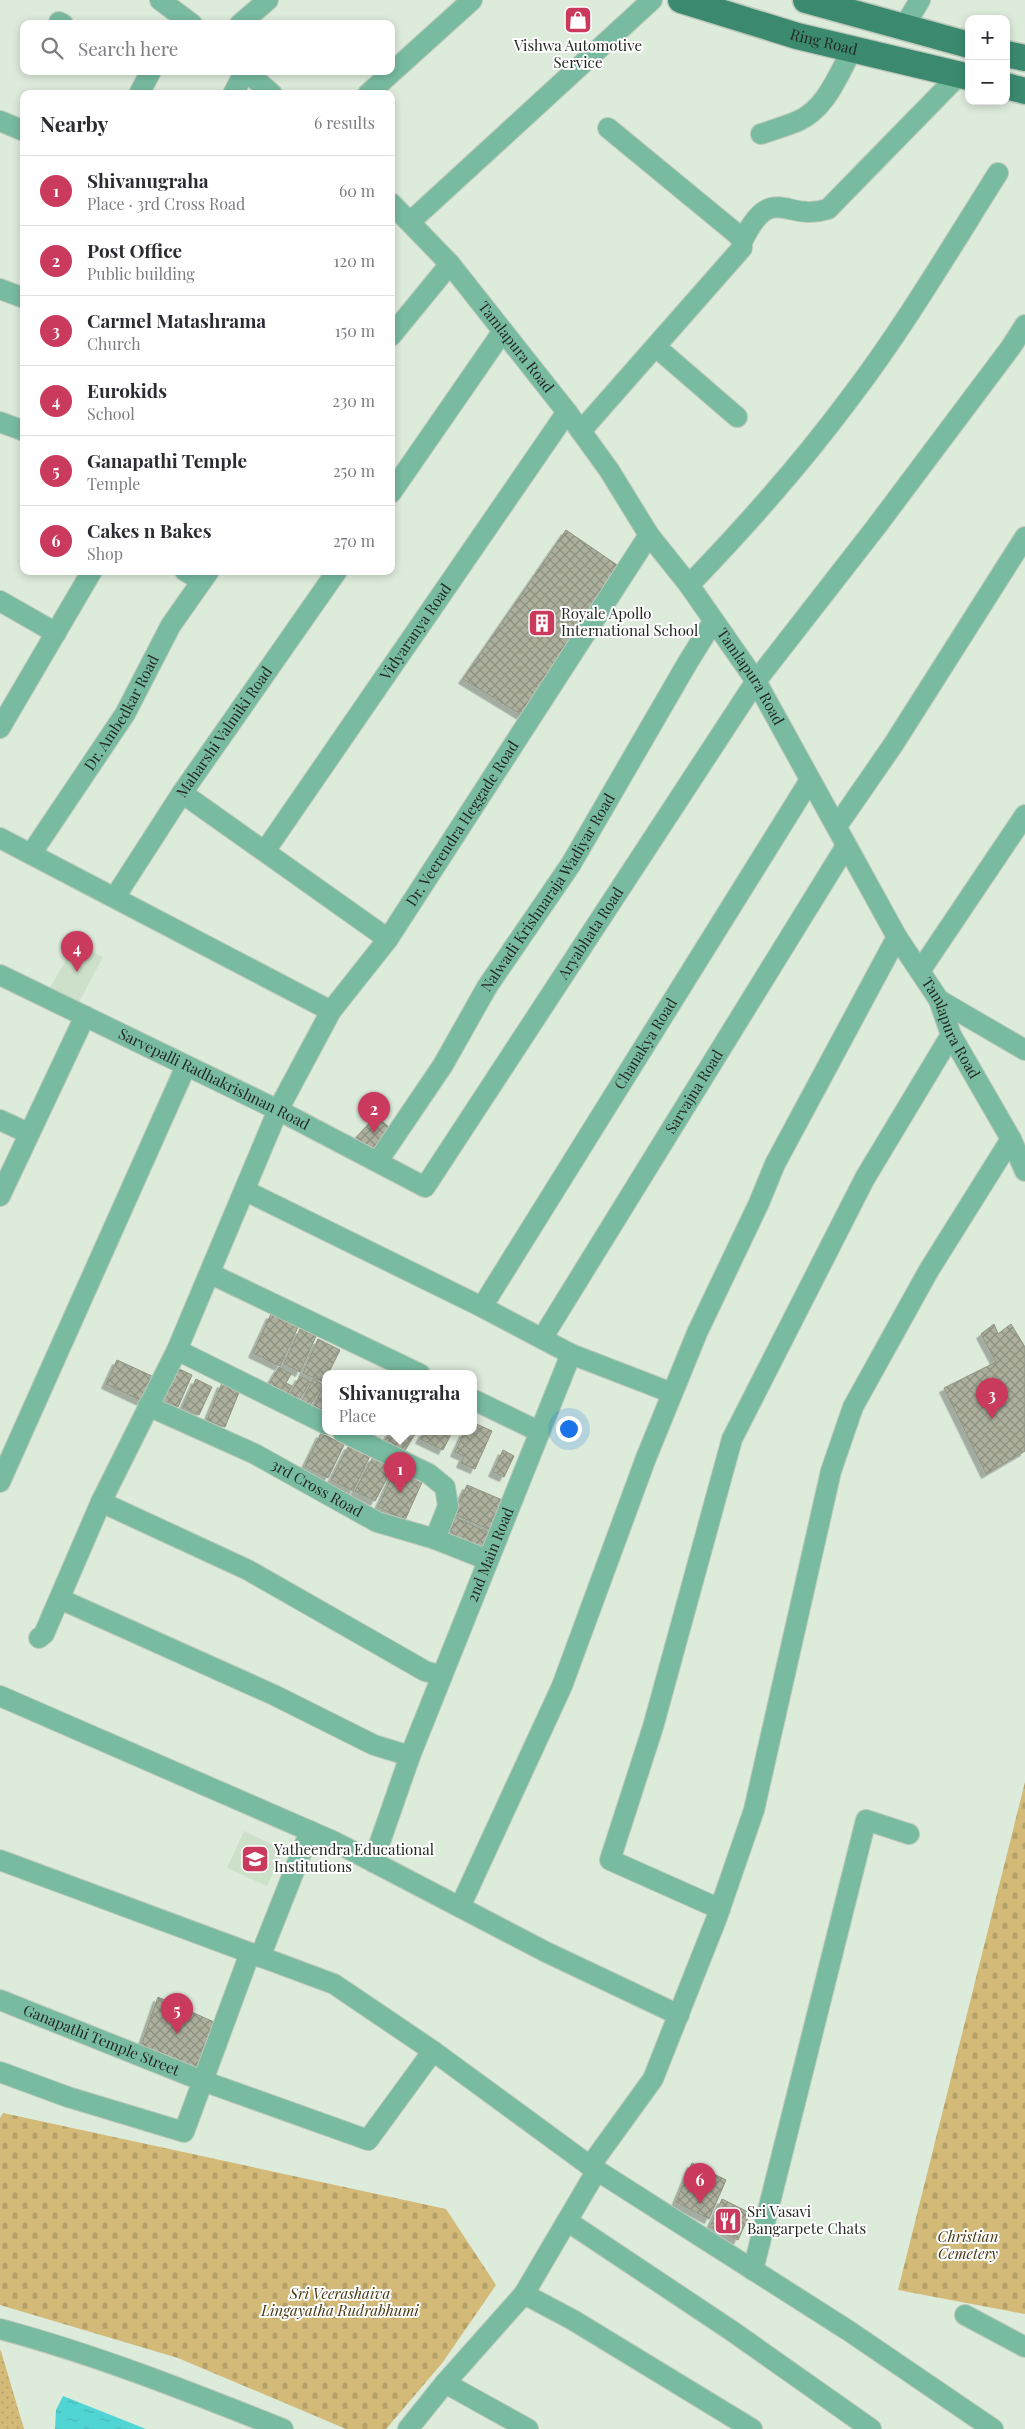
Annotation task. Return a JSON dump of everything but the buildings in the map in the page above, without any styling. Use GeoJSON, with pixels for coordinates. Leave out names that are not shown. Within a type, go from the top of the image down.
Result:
{"type":"FeatureCollection","features":[{"type":"Feature","properties":{"kind":"main road","name":"Ring Road"},"geometry":{"type":"LineString","coordinates":[[681,0],[852,50],[964,76]]}},
{"type":"Feature","properties":{"kind":"main road"},"geometry":{"type":"LineString","coordinates":[[806,0],[965,44]]}},
{"type":"Feature","properties":{"kind":"main road"},"geometry":{"type":"LineString","coordinates":[[1010,55],[1025,58]]}},
{"type":"Feature","properties":{"kind":"main road"},"geometry":{"type":"LineString","coordinates":[[1010,87],[1025,91]]}},
{"type":"Feature","properties":{"kind":"street"},"geometry":{"type":"LineString","coordinates":[[160,0],[181,20]]}},
{"type":"Feature","properties":{"kind":"street"},"geometry":{"type":"LineString","coordinates":[[245,20],[268,0]]}},
{"type":"Feature","properties":{"kind":"street"},"geometry":{"type":"LineString","coordinates":[[395,70],[472,0]]}},
{"type":"Feature","properties":{"kind":"street"},"geometry":{"type":"LineString","coordinates":[[410,222],[652,0]]}},
{"type":"Feature","properties":{"kind":"street"},"geometry":{"type":"LineString","coordinates":[[904,28],[920,0]]}},
{"type":"Feature","properties":{"kind":"street"},"geometry":{"type":"LineString","coordinates":[[761,134],[800,120],[818,107],[832,88],[852,50]]}},
{"type":"Feature","properties":{"kind":"street"},"geometry":{"type":"LineString","coordinates":[[141,90],[149,75]]}},
{"type":"Feature","properties":{"kind":"street"},"geometry":{"type":"LineString","coordinates":[[235,90],[244,75]]}},
{"type":"Feature","properties":{"kind":"street"},"geometry":{"type":"LineString","coordinates":[[251,75],[267,90]]}},
{"type":"Feature","properties":{"kind":"street"},"geometry":{"type":"LineString","coordinates":[[372,90],[389,75]]}},
{"type":"Feature","properties":{"kind":"street"},"geometry":{"type":"LineString","coordinates":[[581,431],[738,255],[742,242],[757,216],[765,210],[775,207],[810,212],[828,209],[964,76]]}},
{"type":"Feature","properties":{"kind":"street"},"geometry":{"type":"LineString","coordinates":[[0,120],[20,129]]}},
{"type":"Feature","properties":{"kind":"street"},"geometry":{"type":"LineString","coordinates":[[608,128],[738,235],[742,242]]}},
{"type":"Feature","properties":{"kind":"street"},"geometry":{"type":"LineString","coordinates":[[689,585],[753,518],[850,398],[924,292],[998,173]]}},
{"type":"Feature","properties":{"kind":"street","name":"Tamlapura Road"},"geometry":{"type":"LineString","coordinates":[[395,207],[450,264],[567,412],[609,470],[648,535],[689,585],[756,681],[896,937],[939,1000],[952,1035],[1017,1140],[1025,1171]]}},
{"type":"Feature","properties":{"kind":"street"},"geometry":{"type":"LineString","coordinates":[[395,331],[450,264]]}},
{"type":"Feature","properties":{"kind":"street"},"geometry":{"type":"LineString","coordinates":[[0,290],[20,297]]}},
{"type":"Feature","properties":{"kind":"street","name":"Aryabhata Road"},"geometry":{"type":"LineString","coordinates":[[425,1187],[756,681],[876,527],[1011,347],[1025,325]]}},
{"type":"Feature","properties":{"kind":"street"},"geometry":{"type":"LineString","coordinates":[[395,487],[503,332]]}},
{"type":"Feature","properties":{"kind":"street"},"geometry":{"type":"LineString","coordinates":[[656,347],[738,417]]}},
{"type":"Feature","properties":{"kind":"street","name":"Vidyaranya Road"},"geometry":{"type":"LineString","coordinates":[[265,851],[567,412]]}},
{"type":"Feature","properties":{"kind":"street"},"geometry":{"type":"LineString","coordinates":[[0,422],[20,430]]}},
{"type":"Feature","properties":{"kind":"street","name":"Dr. Veerendra Heggade Road"},"geometry":{"type":"LineString","coordinates":[[39,1638],[44,1634],[50,1616],[60,1598],[101,1502],[177,1350],[246,1191],[278,1110],[331,1011],[388,939],[648,535]]}},
{"type":"Feature","properties":{"kind":"street"},"geometry":{"type":"LineString","coordinates":[[837,826],[899,736],[1025,537]]}},
{"type":"Feature","properties":{"kind":"street"},"geometry":{"type":"LineString","coordinates":[[0,728],[90,575]]}},
{"type":"Feature","properties":{"kind":"street","name":"Dr. Ambedkar Road"},"geometry":{"type":"LineString","coordinates":[[31,854],[125,714],[197,575]]}},
{"type":"Feature","properties":{"kind":"street","name":"Maharshi Valmiki Road"},"geometry":{"type":"LineString","coordinates":[[115,897],[182,793],[334,575]]}},
{"type":"Feature","properties":{"kind":"street"},"geometry":{"type":"LineString","coordinates":[[0,601],[56,633]]}},
{"type":"Feature","properties":{"kind":"street","name":"Nalwadi Krishnaraja Wadiyar Road"},"geometry":{"type":"LineString","coordinates":[[378,1161],[443,1065],[487,987],[571,864],[688,662],[714,622]]}},
{"type":"Feature","properties":{"kind":"street","name":"Chanakya Road"},"geometry":{"type":"LineString","coordinates":[[482,1307],[810,780]]}},
{"type":"Feature","properties":{"kind":"street"},"geometry":{"type":"LineString","coordinates":[[182,793],[388,939]]}},
{"type":"Feature","properties":{"kind":"street"},"geometry":{"type":"LineString","coordinates":[[920,972],[1025,815]]}},
{"type":"Feature","properties":{"kind":"street"},"geometry":{"type":"LineString","coordinates":[[0,838],[331,1011]]}},
{"type":"Feature","properties":{"kind":"street","name":"Sarvajna Road"},"geometry":{"type":"LineString","coordinates":[[543,1338],[846,846]]}},
{"type":"Feature","properties":{"kind":"street"},"geometry":{"type":"LineString","coordinates":[[460,1906],[562,1686],[646,1458],[697,1333],[759,1203],[775,1164],[896,937]]}},
{"type":"Feature","properties":{"kind":"street","name":"Sarvepalli Radhakrishnan Road"},"geometry":{"type":"LineString","coordinates":[[0,975],[278,1110],[425,1187]]}},
{"type":"Feature","properties":{"kind":"street"},"geometry":{"type":"LineString","coordinates":[[939,1000],[1025,1050]]}},
{"type":"Feature","properties":{"kind":"street"},"geometry":{"type":"LineString","coordinates":[[0,1196],[28,1133],[85,1016]]}},
{"type":"Feature","properties":{"kind":"street"},"geometry":{"type":"LineString","coordinates":[[720,1909],[610,1860],[653,1728],[732,1440],[865,1178],[952,1035]]}},
{"type":"Feature","properties":{"kind":"street"},"geometry":{"type":"LineString","coordinates":[[0,1482],[186,1066]]}},
{"type":"Feature","properties":{"kind":"street"},"geometry":{"type":"LineString","coordinates":[[0,1120],[28,1133]]}},
{"type":"Feature","properties":{"kind":"street"},"geometry":{"type":"LineString","coordinates":[[408,2429],[445,2383],[524,2294],[567,2221],[594,2168],[653,2079],[720,1909],[754,1810],[831,1471],[853,1407],[929,1270],[1017,1140]]}},
{"type":"Feature","properties":{"kind":"street"},"geometry":{"type":"LineString","coordinates":[[246,1191],[482,1307],[571,1354],[672,1394]]}},
{"type":"Feature","properties":{"kind":"street"},"geometry":{"type":"LineString","coordinates":[[211,1274],[412,1370]]}},
{"type":"Feature","properties":{"kind":"street"},"geometry":{"type":"LineString","coordinates":[[177,1350],[322,1422]]}},
{"type":"Feature","properties":{"kind":"street","name":"2nd Main Road"},"geometry":{"type":"LineString","coordinates":[[373,1862],[410,1756],[571,1354]]}},
{"type":"Feature","properties":{"kind":"street"},"geometry":{"type":"LineString","coordinates":[[477,1401],[540,1432]]}},
{"type":"Feature","properties":{"kind":"street","name":"3rd Cross Road"},"geometry":{"type":"LineString","coordinates":[[148,1406],[255,1454],[377,1522],[435,1540],[488,1560]]}},
{"type":"Feature","properties":{"kind":"street"},"geometry":{"type":"LineString","coordinates":[[349,1435],[429,1474],[445,1487],[448,1506],[435,1540]]}},
{"type":"Feature","properties":{"kind":"street"},"geometry":{"type":"LineString","coordinates":[[101,1502],[248,1570],[426,1671],[442,1676]]}},
{"type":"Feature","properties":{"kind":"street"},"geometry":{"type":"LineString","coordinates":[[60,1598],[274,1695],[374,1746],[410,1756]]}},
{"type":"Feature","properties":{"kind":"street"},"geometry":{"type":"LineString","coordinates":[[0,1696],[310,1831],[460,1906],[546,1952],[679,2016]]}},
{"type":"Feature","properties":{"kind":"street"},"geometry":{"type":"LineString","coordinates":[[753,2270],[866,1820],[909,1834]]}},
{"type":"Feature","properties":{"kind":"street"},"geometry":{"type":"LineString","coordinates":[[0,2072],[68,2097],[184,2132],[255,1955],[310,1831]]}},
{"type":"Feature","properties":{"kind":"street"},"geometry":{"type":"LineString","coordinates":[[0,1860],[334,1984],[433,2051],[594,2168],[849,2331],[993,2429]]}},
{"type":"Feature","properties":{"kind":"street","name":"Ganapathi Temple Street"},"geometry":{"type":"LineString","coordinates":[[0,2000],[203,2081],[368,2140],[433,2051]]}},
{"type":"Feature","properties":{"kind":"street"},"geometry":{"type":"LineString","coordinates":[[567,2221],[732,2331],[871,2429]]}},
{"type":"Feature","properties":{"kind":"street"},"geometry":{"type":"LineString","coordinates":[[524,2294],[573,2320],[752,2429]]}},
{"type":"Feature","properties":{"kind":"street"},"geometry":{"type":"LineString","coordinates":[[965,2315],[1025,2347]]}},
{"type":"Feature","properties":{"kind":"street"},"geometry":{"type":"LineString","coordinates":[[0,2329],[50,2342],[211,2400],[283,2429]]}},
{"type":"Feature","properties":{"kind":"street"},"geometry":{"type":"LineString","coordinates":[[445,2383],[528,2429]]}},
{"type":"Feature","properties":{"kind":"shaded area"},"geometry":{"type":"Polygon","coordinates":[[[76,943],[103,957],[79,1002],[50,988],[76,943]]]}},
{"type":"Feature","properties":{"kind":"shaded area","name":"Yatheendra Educational Institutions"},"geometry":{"type":"Polygon","coordinates":[[[244,1831],[284,1850],[267,1886],[227,1868],[244,1831]]]}},
{"type":"Feature","properties":{"kind":"green space","name":"Christian Cemetery"},"geometry":{"type":"Polygon","coordinates":[[[1025,1782],[1025,2314],[898,2290],[1025,1782]]]}},
{"type":"Feature","properties":{"kind":"green space","name":"Sri Veerashaiva Lingayatha Rudrabhumi"},"geometry":{"type":"Polygon","coordinates":[[[3,2113],[446,2209],[496,2285],[443,2362],[386,2429],[346,2429],[178,2358],[0,2305],[0,2118],[3,2113]]]}},
{"type":"Feature","properties":{"kind":"green space"},"geometry":{"type":"Polygon","coordinates":[[[1,2351],[24,2429],[0,2429],[1,2351]]]}},
{"type":"Feature","properties":{"kind":"water"},"geometry":{"type":"Polygon","coordinates":[[[63,2396],[146,2429],[55,2429],[56,2410],[63,2396]]]}},
{"type":"Feature","properties":{"kind":"place","name":"Vishwa Automotive Service"},"geometry":{"type":"Point","coordinates":[578,20]}},
{"type":"Feature","properties":{"kind":"place","name":"Royale Apollo International School"},"geometry":{"type":"Point","coordinates":[542,623]}},
{"type":"Feature","properties":{"kind":"place","name":"Eurokids"},"geometry":{"type":"Point","coordinates":[77,972]}},
{"type":"Feature","properties":{"kind":"place","name":"Post Office"},"geometry":{"type":"Point","coordinates":[374,1133]}},
{"type":"Feature","properties":{"kind":"place","name":"Carmel Matashrama"},"geometry":{"type":"Point","coordinates":[992,1419]}},
{"type":"Feature","properties":{"kind":"place","name":"Shivanugraha"},"geometry":{"type":"Point","coordinates":[400,1493]}},
{"type":"Feature","properties":{"kind":"place","name":"Yatheendra Educational Institutions"},"geometry":{"type":"Point","coordinates":[255,1859]}},
{"type":"Feature","properties":{"kind":"place","name":"Ganapathi Temple"},"geometry":{"type":"Point","coordinates":[177,2034]}},
{"type":"Feature","properties":{"kind":"place","name":"Cakes n Bakes"},"geometry":{"type":"Point","coordinates":[700,2204]}},
{"type":"Feature","properties":{"kind":"place","name":"Sri Vasavi Bangarpete Chats"},"geometry":{"type":"Point","coordinates":[728,2221]}}]}
